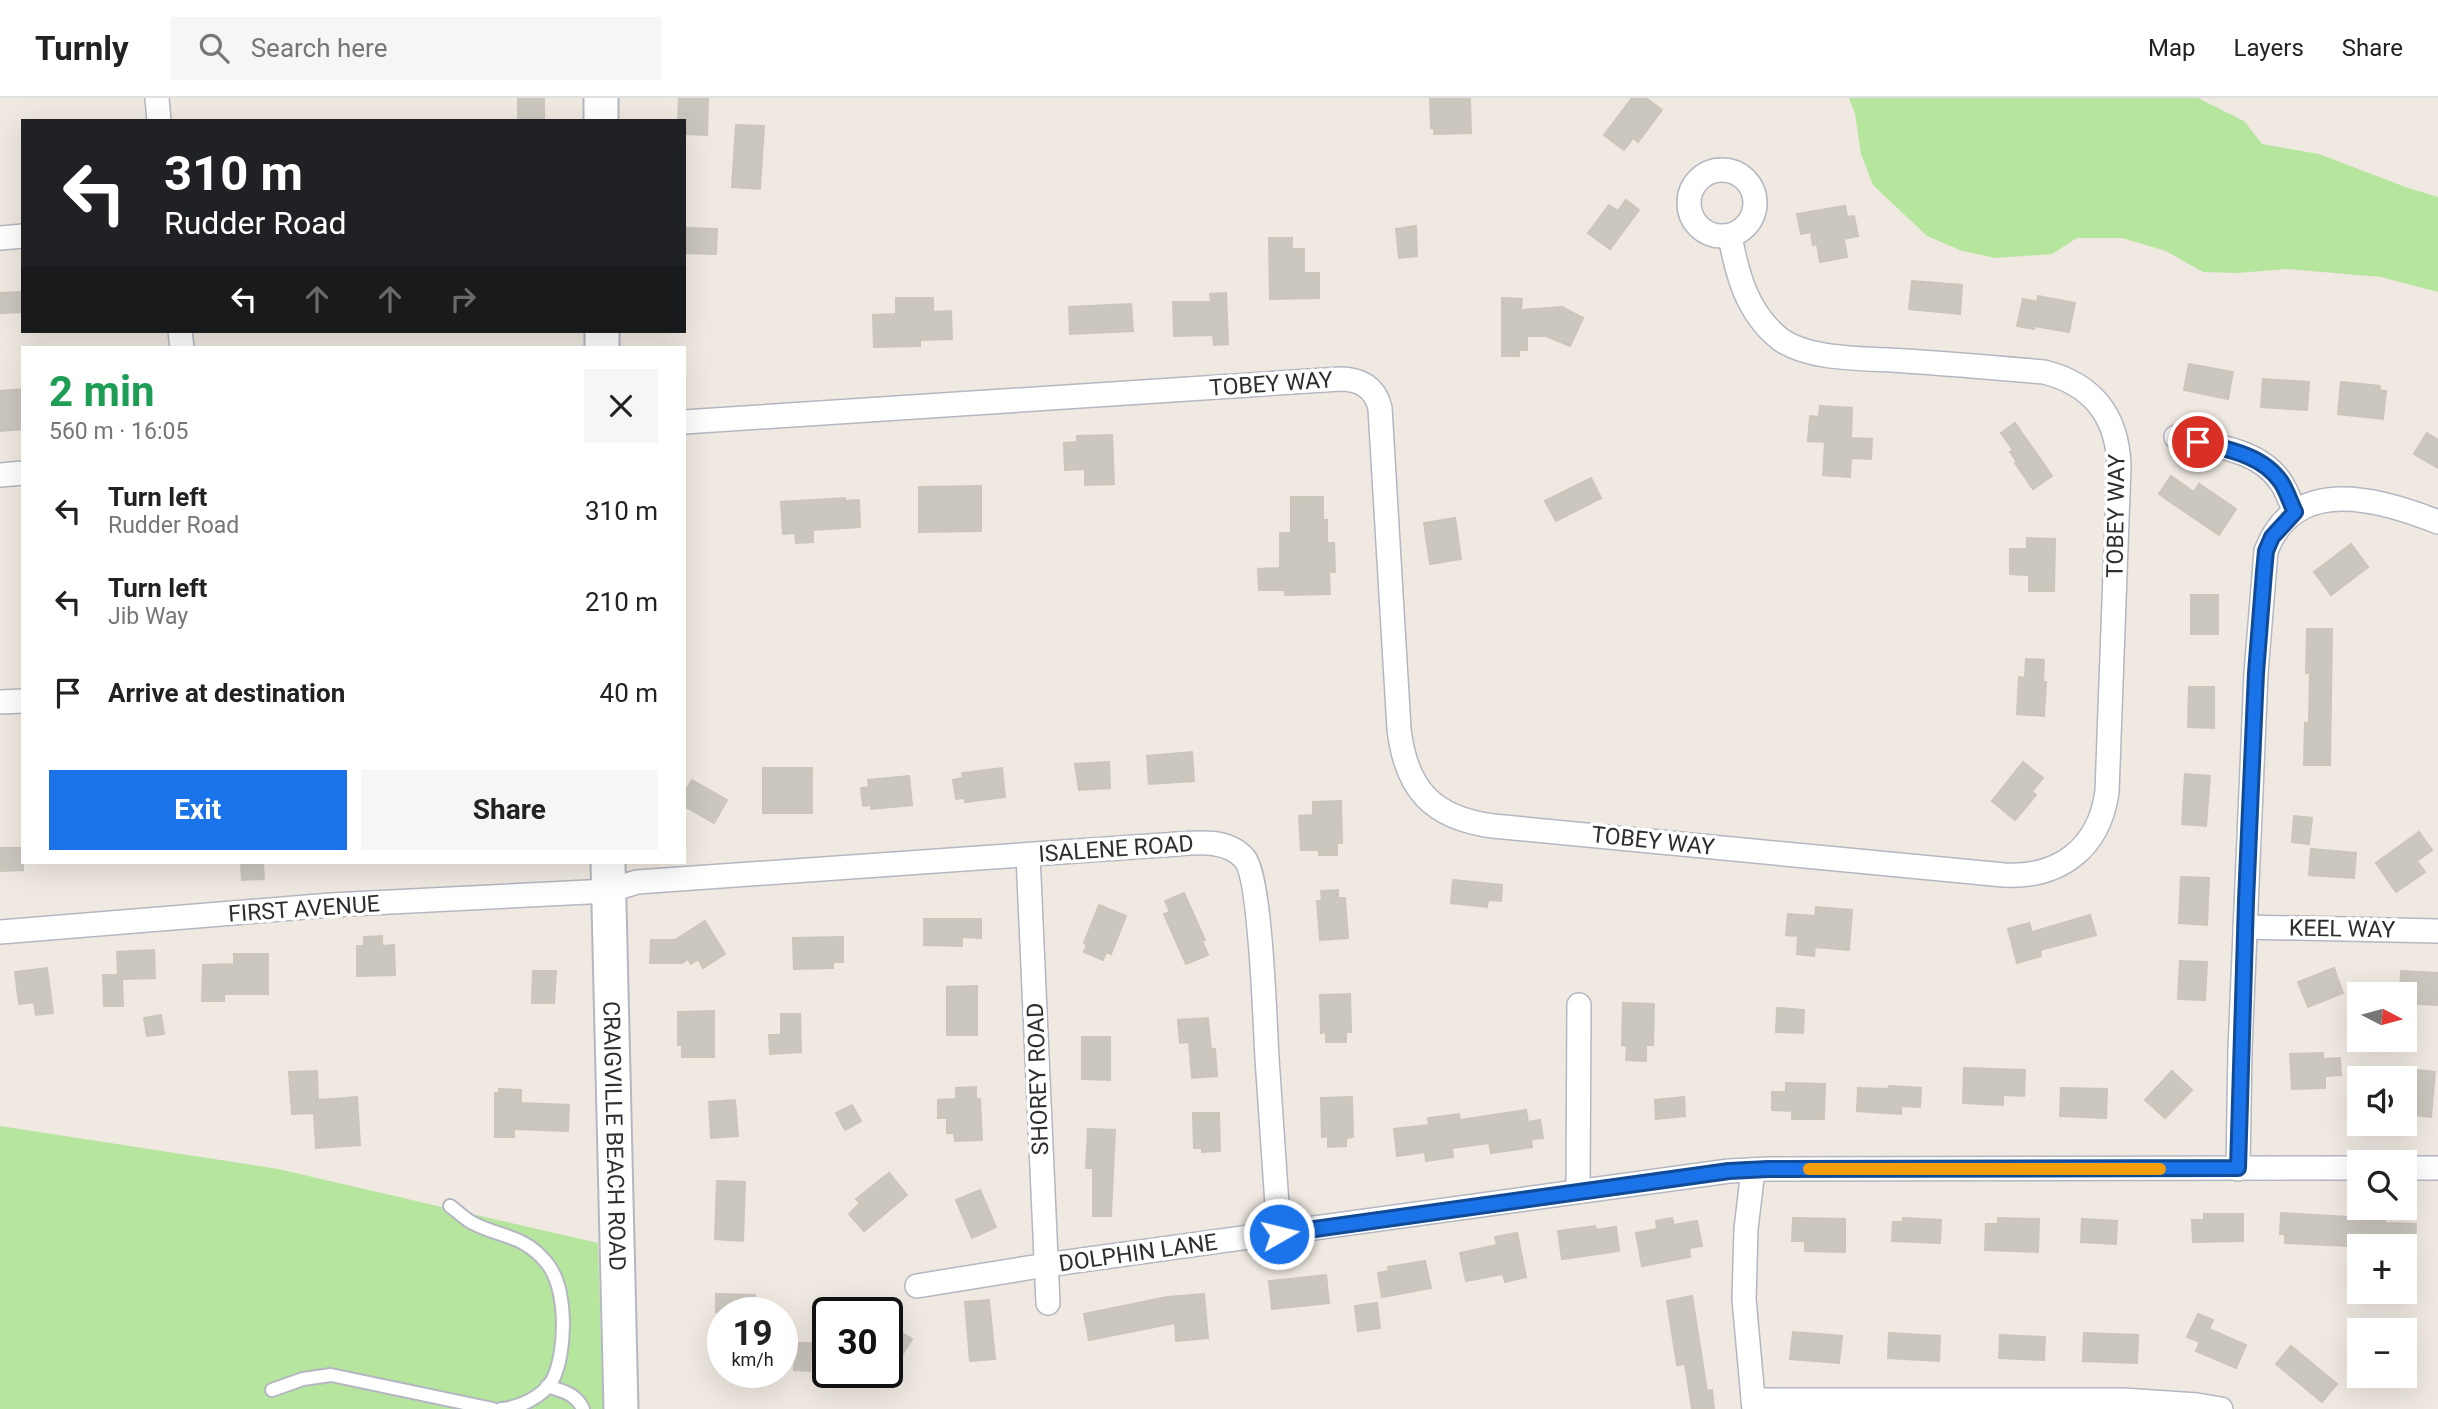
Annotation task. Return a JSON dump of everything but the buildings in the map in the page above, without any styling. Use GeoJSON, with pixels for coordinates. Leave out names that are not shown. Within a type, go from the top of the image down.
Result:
{"type":"FeatureCollection","features":[{"type":"Feature","properties":{"kind":"main road"},"geometry":{"type":"LineString","coordinates":[[601,98],[601,119]]}},
{"type":"Feature","properties":{"kind":"main road","name":"CRAIGVILLE BEACH ROAD"},"geometry":{"type":"LineString","coordinates":[[608,877],[621,1409]]}},
{"type":"Feature","properties":{"kind":"street"},"geometry":{"type":"LineString","coordinates":[[157,98],[159,119]]}},
{"type":"Feature","properties":{"kind":"street"},"geometry":{"type":"LineString","coordinates":[[0,238],[21,236]]}},
{"type":"Feature","properties":{"kind":"street","name":"TOBEY WAY"},"geometry":{"type":"LineString","coordinates":[[686,422],[1340,379],[1357,381],[1373,392],[1380,408],[1399,729],[1404,762],[1420,791],[1445,813],[1460,820],[1493,826],[2004,875],[2034,874],[2061,864],[2074,856],[2093,834],[2100,821],[2107,792],[2119,465],[2116,436],[2111,423],[2099,404],[2084,389],[2058,375],[1828,354],[1790,345],[1769,329],[1752,308],[1739,279],[1730,236]]}},
{"type":"Feature","properties":{"kind":"street"},"geometry":{"type":"LineString","coordinates":[[2176,437],[2219,447],[2255,460],[2281,481],[2295,512]]}},
{"type":"Feature","properties":{"kind":"street"},"geometry":{"type":"LineString","coordinates":[[0,475],[21,473]]}},
{"type":"Feature","properties":{"kind":"street"},"geometry":{"type":"LineString","coordinates":[[2238,1168],[2256,673],[2265,561],[2272,537],[2295,512],[2322,499],[2343,499],[2389,506],[2438,522]]}},
{"type":"Feature","properties":{"kind":"street"},"geometry":{"type":"LineString","coordinates":[[0,702],[21,701]]}},
{"type":"Feature","properties":{"kind":"street","name":"ISALENE ROAD"},"geometry":{"type":"LineString","coordinates":[[608,877],[637,882],[1208,843],[1227,846],[1247,860],[1252,877],[1263,971],[1279,1234]]}},
{"type":"Feature","properties":{"kind":"street","name":"SHOREY ROAD"},"geometry":{"type":"LineString","coordinates":[[1028,855],[1048,1303]]}},
{"type":"Feature","properties":{"kind":"street","name":"FIRST AVENUE"},"geometry":{"type":"LineString","coordinates":[[0,932],[331,905],[608,877]]}},
{"type":"Feature","properties":{"kind":"street","name":"KEEL WAY"},"geometry":{"type":"LineString","coordinates":[[2245,927],[2438,931]]}},
{"type":"Feature","properties":{"kind":"street"},"geometry":{"type":"LineString","coordinates":[[1578,1191],[1579,1005]]}},
{"type":"Feature","properties":{"kind":"street","name":"DOLPHIN LANE"},"geometry":{"type":"LineString","coordinates":[[917,1286],[1046,1265],[1675,1177],[1753,1170],[2347,1168]]}},
{"type":"Feature","properties":{"kind":"street"},"geometry":{"type":"LineString","coordinates":[[2417,1168],[2438,1168]]}},
{"type":"Feature","properties":{"kind":"street"},"geometry":{"type":"LineString","coordinates":[[1753,1170],[1746,1229],[1744,1299],[1753,1405],[2123,1400],[2171,1402],[2221,1409]]}},
{"type":"Feature","properties":{"kind":"lane"},"geometry":{"type":"LineString","coordinates":[[450,1206],[472,1223],[514,1237],[530,1246],[547,1262],[557,1278],[563,1309],[559,1361],[547,1386],[530,1400],[501,1409]]}},
{"type":"Feature","properties":{"kind":"lane"},"geometry":{"type":"LineString","coordinates":[[272,1390],[303,1379],[331,1375],[493,1409]]}},
{"type":"Feature","properties":{"kind":"lane"},"geometry":{"type":"LineString","coordinates":[[547,1386],[571,1394],[583,1409]]}},
{"type":"Feature","properties":{"kind":"green space"},"geometry":{"type":"Polygon","coordinates":[[[1849,98],[2198,98],[2244,121],[2262,144],[2319,154],[2438,197],[2438,292],[2381,277],[2287,269],[2237,273],[2203,272],[2166,251],[2122,238],[2077,238],[2052,254],[1996,258],[1962,251],[1927,236],[1873,185],[1861,154],[1855,114],[1849,98]]]}},
{"type":"Feature","properties":{"kind":"green space"},"geometry":{"type":"Polygon","coordinates":[[[0,1126],[278,1169],[598,1243],[603,1409],[0,1409],[0,1126]]]}},
{"type":"Feature","properties":{"kind":"slow traffic"},"geometry":{"type":"LineString","coordinates":[[1809,1169],[2160,1169]]}},
{"type":"Feature","properties":{"kind":"route"},"geometry":{"type":"LineString","coordinates":[[1279,1234],[1729,1171],[2238,1168],[2246,901],[2256,673],[2264,572],[2266,551],[2272,537],[2295,512],[2281,481],[2265,466],[2240,453],[2198,442]]}}]}
